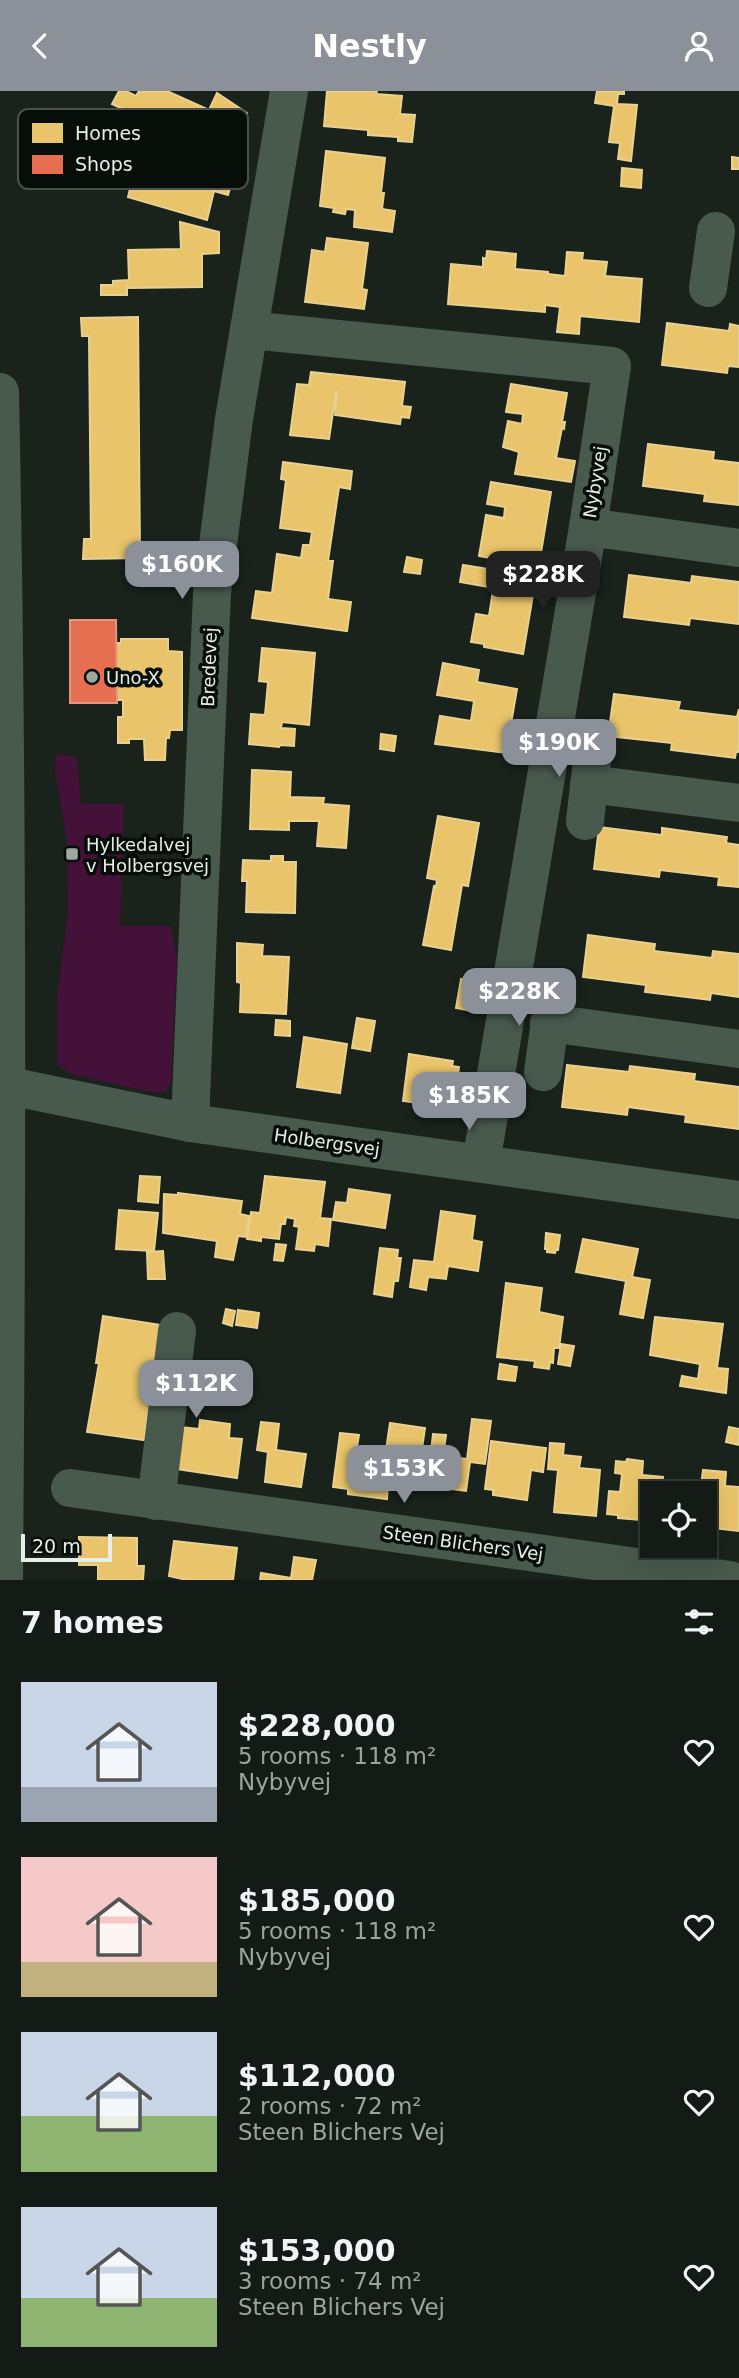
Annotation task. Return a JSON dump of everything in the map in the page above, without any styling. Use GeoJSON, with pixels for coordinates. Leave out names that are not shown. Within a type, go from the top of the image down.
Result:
{"type":"FeatureCollection","features":[{"type":"Feature","properties":{"kind":"street","name":"Bredevej"},"geometry":{"type":"LineString","coordinates":[[190,1123],[212,592],[234,419],[289,91]]}},
{"type":"Feature","properties":{"kind":"street"},"geometry":{"type":"LineString","coordinates":[[711,289],[716,231]]}},
{"type":"Feature","properties":{"kind":"street","name":"Nybyvej"},"geometry":{"type":"LineString","coordinates":[[249,330],[612,366],[588,527],[481,1163]]}},
{"type":"Feature","properties":{"kind":"street"},"geometry":{"type":"LineString","coordinates":[[0,392],[5,604],[4,1580]]}},
{"type":"Feature","properties":{"kind":"street"},"geometry":{"type":"LineString","coordinates":[[588,527],[739,548]]}},
{"type":"Feature","properties":{"kind":"street"},"geometry":{"type":"LineString","coordinates":[[594,744],[587,802],[739,803]]}},
{"type":"Feature","properties":{"kind":"street"},"geometry":{"type":"LineString","coordinates":[[543,1072],[552,1008],[739,1049]]}},
{"type":"Feature","properties":{"kind":"street","name":"Holbergsvej"},"geometry":{"type":"LineString","coordinates":[[4,1085],[190,1123],[739,1200]]}},
{"type":"Feature","properties":{"kind":"street"},"geometry":{"type":"LineString","coordinates":[[156,1501],[177,1331]]}},
{"type":"Feature","properties":{"kind":"street","name":"Steen Blichers Vej"},"geometry":{"type":"LineString","coordinates":[[70,1488],[730,1580]]}},
{"type":"Feature","properties":{"kind":"shaded area"},"geometry":{"type":"Polygon","coordinates":[[[56,754],[77,757],[81,804],[124,804],[120,926],[171,926],[177,958],[171,1081],[166,1091],[156,1093],[74,1075],[57,1065],[57,998],[68,912],[67,841],[55,770],[56,754]]]}},
{"type":"Feature","properties":{"kind":"building: Homes"},"geometry":{"type":"Polygon","coordinates":[[[119,91],[136,96],[139,91],[167,91],[207,109],[123,109],[112,104],[119,91]]]}},
{"type":"Feature","properties":{"kind":"building: Homes"},"geometry":{"type":"Polygon","coordinates":[[[327,91],[377,91],[376,94],[402,96],[400,114],[415,115],[412,142],[398,141],[398,137],[368,135],[368,130],[324,126],[327,91]]]}},
{"type":"Feature","properties":{"kind":"building: Homes"},"geometry":{"type":"Polygon","coordinates":[[[597,91],[624,91],[624,94],[618,94],[617,104],[637,105],[631,161],[618,159],[620,143],[609,142],[614,106],[595,103],[597,91]]]}},
{"type":"Feature","properties":{"kind":"building: Homes"},"geometry":{"type":"Polygon","coordinates":[[[217,93],[241,109],[209,109],[217,93]]]}},
{"type":"Feature","properties":{"kind":"building: Homes"},"geometry":{"type":"Polygon","coordinates":[[[326,151],[385,158],[382,209],[395,211],[392,232],[354,227],[355,210],[346,209],[345,214],[333,212],[334,208],[320,206],[326,151]]]}},
{"type":"Feature","properties":{"kind":"building: Homes"},"geometry":{"type":"Polygon","coordinates":[[[732,157],[739,158],[739,169],[732,169],[732,157]]]}},
{"type":"Feature","properties":{"kind":"building: Homes"},"geometry":{"type":"Polygon","coordinates":[[[622,168],[642,170],[641,188],[621,186],[622,168]]]}},
{"type":"Feature","properties":{"kind":"building: Homes"},"geometry":{"type":"Polygon","coordinates":[[[130,189],[230,189],[228,195],[214,191],[207,220],[128,197],[130,189]]]}},
{"type":"Feature","properties":{"kind":"building: Homes"},"geometry":{"type":"Polygon","coordinates":[[[180,222],[219,232],[219,253],[202,254],[202,287],[127,286],[127,295],[101,295],[101,285],[113,285],[113,281],[129,280],[128,250],[181,249],[180,222]]]}},
{"type":"Feature","properties":{"kind":"building: Homes"},"geometry":{"type":"Polygon","coordinates":[[[327,238],[368,243],[362,289],[367,290],[364,309],[305,302],[312,250],[325,252],[327,238]]]}},
{"type":"Feature","properties":{"kind":"building: Homes"},"geometry":{"type":"Polygon","coordinates":[[[487,251],[516,254],[515,269],[565,276],[567,252],[583,253],[582,260],[607,262],[605,276],[642,279],[639,322],[580,316],[579,334],[557,332],[560,307],[545,305],[545,312],[448,304],[451,264],[483,267],[483,258],[486,259],[487,251]]]}},
{"type":"Feature","properties":{"kind":"building: Homes"},"geometry":{"type":"Polygon","coordinates":[[[138,317],[140,558],[83,559],[84,539],[91,539],[89,336],[82,336],[81,318],[138,317]]]}},
{"type":"Feature","properties":{"kind":"building: Homes"},"geometry":{"type":"Polygon","coordinates":[[[667,323],[729,331],[730,324],[739,326],[739,367],[728,366],[727,373],[662,365],[667,323]]]}},
{"type":"Feature","properties":{"kind":"building: Homes"},"geometry":{"type":"Polygon","coordinates":[[[311,372],[405,382],[402,406],[411,407],[409,418],[401,417],[400,424],[335,415],[336,392],[329,439],[290,435],[297,384],[309,385],[311,372]]]}},
{"type":"Feature","properties":{"kind":"building: Homes"},"geometry":{"type":"Polygon","coordinates":[[[511,384],[567,393],[562,422],[565,422],[564,429],[562,428],[556,458],[575,461],[571,482],[515,474],[519,452],[503,447],[508,421],[522,424],[523,414],[506,412],[511,384]]]}},
{"type":"Feature","properties":{"kind":"building: Homes"},"geometry":{"type":"Polygon","coordinates":[[[648,444],[714,452],[713,460],[739,463],[739,505],[704,501],[705,494],[643,486],[648,444]]]}},
{"type":"Feature","properties":{"kind":"building: Homes"},"geometry":{"type":"Polygon","coordinates":[[[283,462],[352,471],[350,489],[339,487],[328,561],[333,561],[328,599],[351,602],[347,631],[252,618],[256,591],[272,593],[277,554],[301,558],[303,545],[310,545],[312,532],[280,528],[286,480],[281,479],[283,462]]]}},
{"type":"Feature","properties":{"kind":"building: Homes"},"geometry":{"type":"Polygon","coordinates":[[[491,482],[551,492],[540,559],[531,589],[534,589],[523,654],[471,642],[476,614],[489,616],[494,584],[490,583],[489,587],[460,582],[463,565],[488,569],[490,558],[479,556],[486,515],[504,518],[505,507],[487,504],[491,482]]]}},
{"type":"Feature","properties":{"kind":"building: Homes"},"geometry":{"type":"Polygon","coordinates":[[[407,557],[422,560],[420,574],[404,572],[407,557]]]}},
{"type":"Feature","properties":{"kind":"building: Homes"},"geometry":{"type":"Polygon","coordinates":[[[629,575],[691,583],[692,576],[739,582],[739,624],[690,618],[689,625],[624,617],[629,575]]]}},
{"type":"Feature","properties":{"kind":"building: Homes"},"geometry":{"type":"Polygon","coordinates":[[[121,639],[168,639],[168,651],[182,652],[182,730],[170,730],[169,738],[166,738],[165,760],[145,760],[144,739],[129,739],[129,743],[118,743],[118,717],[123,717],[123,700],[116,700],[116,643],[121,643],[121,639]]]}},
{"type":"Feature","properties":{"kind":"building: Homes"},"geometry":{"type":"Polygon","coordinates":[[[262,648],[315,653],[309,725],[282,722],[281,728],[295,729],[294,746],[249,744],[251,714],[265,715],[268,682],[259,681],[262,648]]]}},
{"type":"Feature","properties":{"kind":"building: Homes"},"geometry":{"type":"Polygon","coordinates":[[[443,663],[479,670],[477,682],[517,689],[506,753],[435,744],[440,716],[471,721],[474,701],[437,695],[443,663]]]}},
{"type":"Feature","properties":{"kind":"building: Homes"},"geometry":{"type":"Polygon","coordinates":[[[614,694],[680,702],[678,710],[737,717],[739,709],[739,752],[736,752],[735,758],[671,750],[672,743],[608,736],[614,694]]]}},
{"type":"Feature","properties":{"kind":"building: Homes"},"geometry":{"type":"Polygon","coordinates":[[[381,734],[396,736],[394,751],[380,749],[381,734]]]}},
{"type":"Feature","properties":{"kind":"building: Homes"},"geometry":{"type":"Polygon","coordinates":[[[252,770],[291,772],[290,797],[324,798],[323,804],[349,806],[346,848],[317,846],[319,821],[289,821],[289,830],[250,829],[252,770]]]}},
{"type":"Feature","properties":{"kind":"building: Homes"},"geometry":{"type":"Polygon","coordinates":[[[438,816],[479,823],[468,886],[462,885],[451,950],[423,945],[437,880],[427,878],[438,816]]]}},
{"type":"Feature","properties":{"kind":"building: Homes"},"geometry":{"type":"Polygon","coordinates":[[[599,827],[662,835],[662,828],[727,837],[726,843],[739,845],[739,887],[718,885],[719,877],[660,870],[659,877],[594,869],[599,827]]]}},
{"type":"Feature","properties":{"kind":"building: Homes"},"geometry":{"type":"Polygon","coordinates":[[[271,856],[283,856],[283,862],[296,862],[295,913],[246,912],[247,881],[242,881],[243,860],[271,861],[271,856]]]}},
{"type":"Feature","properties":{"kind":"building: Homes"},"geometry":{"type":"Polygon","coordinates":[[[588,935],[655,944],[654,951],[712,958],[713,951],[739,954],[739,997],[711,993],[710,1000],[645,992],[646,985],[583,977],[588,935]]]}},
{"type":"Feature","properties":{"kind":"building: Homes"},"geometry":{"type":"Polygon","coordinates":[[[237,943],[263,945],[262,956],[289,957],[286,1014],[240,1012],[241,983],[237,982],[237,943]]]}},
{"type":"Feature","properties":{"kind":"building: Homes"},"geometry":{"type":"Polygon","coordinates":[[[461,979],[487,984],[482,1013],[456,1008],[461,979]]]}},
{"type":"Feature","properties":{"kind":"building: Homes"},"geometry":{"type":"Polygon","coordinates":[[[357,1018],[375,1021],[370,1051],[352,1048],[357,1018]]]}},
{"type":"Feature","properties":{"kind":"building: Homes"},"geometry":{"type":"Polygon","coordinates":[[[276,1020],[290,1021],[290,1036],[275,1035],[276,1020]]]}},
{"type":"Feature","properties":{"kind":"building: Homes"},"geometry":{"type":"Polygon","coordinates":[[[304,1037],[347,1044],[340,1093],[297,1087],[304,1037]]]}},
{"type":"Feature","properties":{"kind":"building: Homes"},"geometry":{"type":"Polygon","coordinates":[[[409,1054],[453,1061],[452,1066],[459,1067],[454,1103],[446,1102],[446,1107],[403,1101],[409,1054]]]}},
{"type":"Feature","properties":{"kind":"building: Homes"},"geometry":{"type":"Polygon","coordinates":[[[567,1065],[629,1072],[630,1066],[695,1074],[694,1081],[739,1087],[739,1129],[685,1122],[686,1115],[628,1107],[627,1115],[562,1107],[567,1065]]]}},
{"type":"Feature","properties":{"kind":"building: Homes"},"geometry":{"type":"Polygon","coordinates":[[[140,1176],[160,1177],[158,1203],[138,1201],[140,1176]]]}},
{"type":"Feature","properties":{"kind":"building: Homes"},"geometry":{"type":"Polygon","coordinates":[[[265,1176],[325,1182],[320,1218],[331,1219],[328,1246],[315,1244],[314,1251],[296,1249],[299,1227],[294,1226],[295,1219],[286,1217],[285,1224],[281,1224],[279,1239],[247,1239],[251,1212],[260,1213],[265,1176]]]}},
{"type":"Feature","properties":{"kind":"building: Homes"},"geometry":{"type":"Polygon","coordinates":[[[349,1189],[390,1195],[385,1228],[333,1220],[336,1202],[347,1203],[349,1189]]]}},
{"type":"Feature","properties":{"kind":"building: Homes"},"geometry":{"type":"Polygon","coordinates":[[[178,1193],[242,1201],[240,1214],[249,1216],[246,1237],[238,1236],[233,1260],[215,1257],[217,1241],[163,1233],[164,1194],[178,1193]]]}},
{"type":"Feature","properties":{"kind":"building: Homes"},"geometry":{"type":"Polygon","coordinates":[[[119,1210],[158,1213],[154,1251],[116,1249],[119,1210]]]}},
{"type":"Feature","properties":{"kind":"building: Homes"},"geometry":{"type":"Polygon","coordinates":[[[441,1211],[475,1216],[472,1240],[482,1242],[478,1271],[448,1266],[446,1279],[428,1277],[426,1290],[410,1287],[414,1260],[434,1262],[441,1211]]]}},
{"type":"Feature","properties":{"kind":"building: Homes"},"geometry":{"type":"Polygon","coordinates":[[[546,1233],[560,1235],[555,1253],[545,1249],[546,1233]]]}},
{"type":"Feature","properties":{"kind":"building: Homes"},"geometry":{"type":"Polygon","coordinates":[[[583,1239],[638,1249],[632,1277],[650,1280],[643,1318],[620,1314],[626,1281],[576,1272],[583,1239]]]}},
{"type":"Feature","properties":{"kind":"building: Homes"},"geometry":{"type":"Polygon","coordinates":[[[276,1244],[286,1245],[283,1261],[274,1260],[276,1244]]]}},
{"type":"Feature","properties":{"kind":"building: Homes"},"geometry":{"type":"Polygon","coordinates":[[[380,1248],[398,1250],[397,1258],[401,1258],[398,1281],[394,1281],[392,1297],[374,1294],[380,1248]]]}},
{"type":"Feature","properties":{"kind":"building: Homes"},"geometry":{"type":"Polygon","coordinates":[[[163,1251],[165,1279],[148,1279],[147,1252],[163,1251]]]}},
{"type":"Feature","properties":{"kind":"building: Homes"},"geometry":{"type":"Polygon","coordinates":[[[506,1283],[542,1288],[539,1312],[563,1317],[559,1348],[554,1348],[553,1363],[550,1362],[549,1369],[534,1367],[535,1361],[497,1357],[506,1283]]]}},
{"type":"Feature","properties":{"kind":"building: Homes"},"geometry":{"type":"Polygon","coordinates":[[[226,1309],[235,1311],[232,1326],[223,1323],[226,1309]]]}},
{"type":"Feature","properties":{"kind":"building: Homes"},"geometry":{"type":"Polygon","coordinates":[[[238,1310],[259,1313],[257,1328],[236,1325],[238,1310]]]}},
{"type":"Feature","properties":{"kind":"building: Homes"},"geometry":{"type":"Polygon","coordinates":[[[103,1316],[161,1325],[154,1370],[144,1368],[140,1394],[151,1395],[144,1440],[87,1432],[99,1363],[96,1363],[103,1316]]]}},
{"type":"Feature","properties":{"kind":"building: Homes"},"geometry":{"type":"Polygon","coordinates":[[[655,1317],[723,1324],[717,1368],[728,1369],[726,1393],[680,1386],[682,1376],[698,1379],[700,1364],[650,1355],[655,1317]]]}},
{"type":"Feature","properties":{"kind":"building: Homes"},"geometry":{"type":"Polygon","coordinates":[[[561,1344],[574,1346],[570,1366],[558,1364],[561,1344]]]}},
{"type":"Feature","properties":{"kind":"building: Homes"},"geometry":{"type":"Polygon","coordinates":[[[500,1364],[517,1367],[515,1381],[498,1379],[500,1364]]]}},
{"type":"Feature","properties":{"kind":"building: Homes"},"geometry":{"type":"Polygon","coordinates":[[[472,1419],[491,1421],[485,1464],[470,1462],[466,1491],[427,1486],[433,1434],[446,1435],[443,1456],[467,1459],[472,1419]]]}},
{"type":"Feature","properties":{"kind":"building: Homes"},"geometry":{"type":"Polygon","coordinates":[[[200,1420],[230,1424],[229,1438],[242,1439],[237,1478],[176,1469],[181,1427],[199,1429],[200,1420]]]}},
{"type":"Feature","properties":{"kind":"building: Homes"},"geometry":{"type":"Polygon","coordinates":[[[261,1422],[279,1424],[276,1450],[306,1454],[301,1487],[265,1482],[268,1452],[257,1450],[261,1422]]]}},
{"type":"Feature","properties":{"kind":"building: Homes"},"geometry":{"type":"Polygon","coordinates":[[[390,1423],[425,1428],[420,1462],[385,1457],[390,1423]]]}},
{"type":"Feature","properties":{"kind":"building: Homes"},"geometry":{"type":"Polygon","coordinates":[[[729,1427],[739,1429],[739,1445],[726,1442],[729,1427]]]}},
{"type":"Feature","properties":{"kind":"building: Homes"},"geometry":{"type":"Polygon","coordinates":[[[340,1433],[359,1435],[355,1458],[403,1466],[400,1487],[388,1485],[387,1499],[348,1494],[348,1489],[333,1487],[340,1433]]]}},
{"type":"Feature","properties":{"kind":"building: Homes"},"geometry":{"type":"Polygon","coordinates":[[[491,1441],[546,1448],[543,1472],[531,1470],[527,1500],[493,1495],[493,1490],[485,1489],[491,1441]]]}},
{"type":"Feature","properties":{"kind":"building: Homes"},"geometry":{"type":"Polygon","coordinates":[[[550,1443],[564,1444],[563,1455],[581,1457],[579,1468],[600,1470],[596,1516],[554,1512],[558,1470],[548,1469],[550,1443]]]}},
{"type":"Feature","properties":{"kind":"building: Homes"},"geometry":{"type":"Polygon","coordinates":[[[627,1459],[643,1461],[642,1475],[663,1477],[662,1481],[640,1481],[640,1520],[607,1514],[609,1491],[620,1492],[622,1474],[615,1473],[616,1461],[626,1462],[627,1459]]]}},
{"type":"Feature","properties":{"kind":"building: Homes"},"geometry":{"type":"Polygon","coordinates":[[[703,1470],[726,1472],[725,1486],[739,1487],[739,1531],[717,1528],[717,1481],[702,1481],[703,1470]]]}},
{"type":"Feature","properties":{"kind":"building: Homes"},"geometry":{"type":"Polygon","coordinates":[[[79,1537],[137,1538],[137,1566],[144,1566],[143,1580],[98,1580],[98,1565],[79,1565],[79,1537]]]}},
{"type":"Feature","properties":{"kind":"building: Homes"},"geometry":{"type":"Polygon","coordinates":[[[174,1541],[237,1548],[233,1580],[187,1580],[169,1576],[174,1541]]]}},
{"type":"Feature","properties":{"kind":"building: Homes"},"geometry":{"type":"Polygon","coordinates":[[[294,1557],[316,1560],[312,1580],[260,1580],[261,1573],[291,1578],[294,1557]]]}},
{"type":"Feature","properties":{"kind":"building: Shops"},"geometry":{"type":"Polygon","coordinates":[[[70,620],[116,620],[117,703],[70,703],[70,620]]]}},
{"type":"Feature","properties":{"kind":"place","name":"Uno-X"},"geometry":{"type":"Point","coordinates":[92,677]}},
{"type":"Feature","properties":{"kind":"place","name":"Hylkedalvej v Holbergsvej"},"geometry":{"type":"Point","coordinates":[72,854]}}]}
